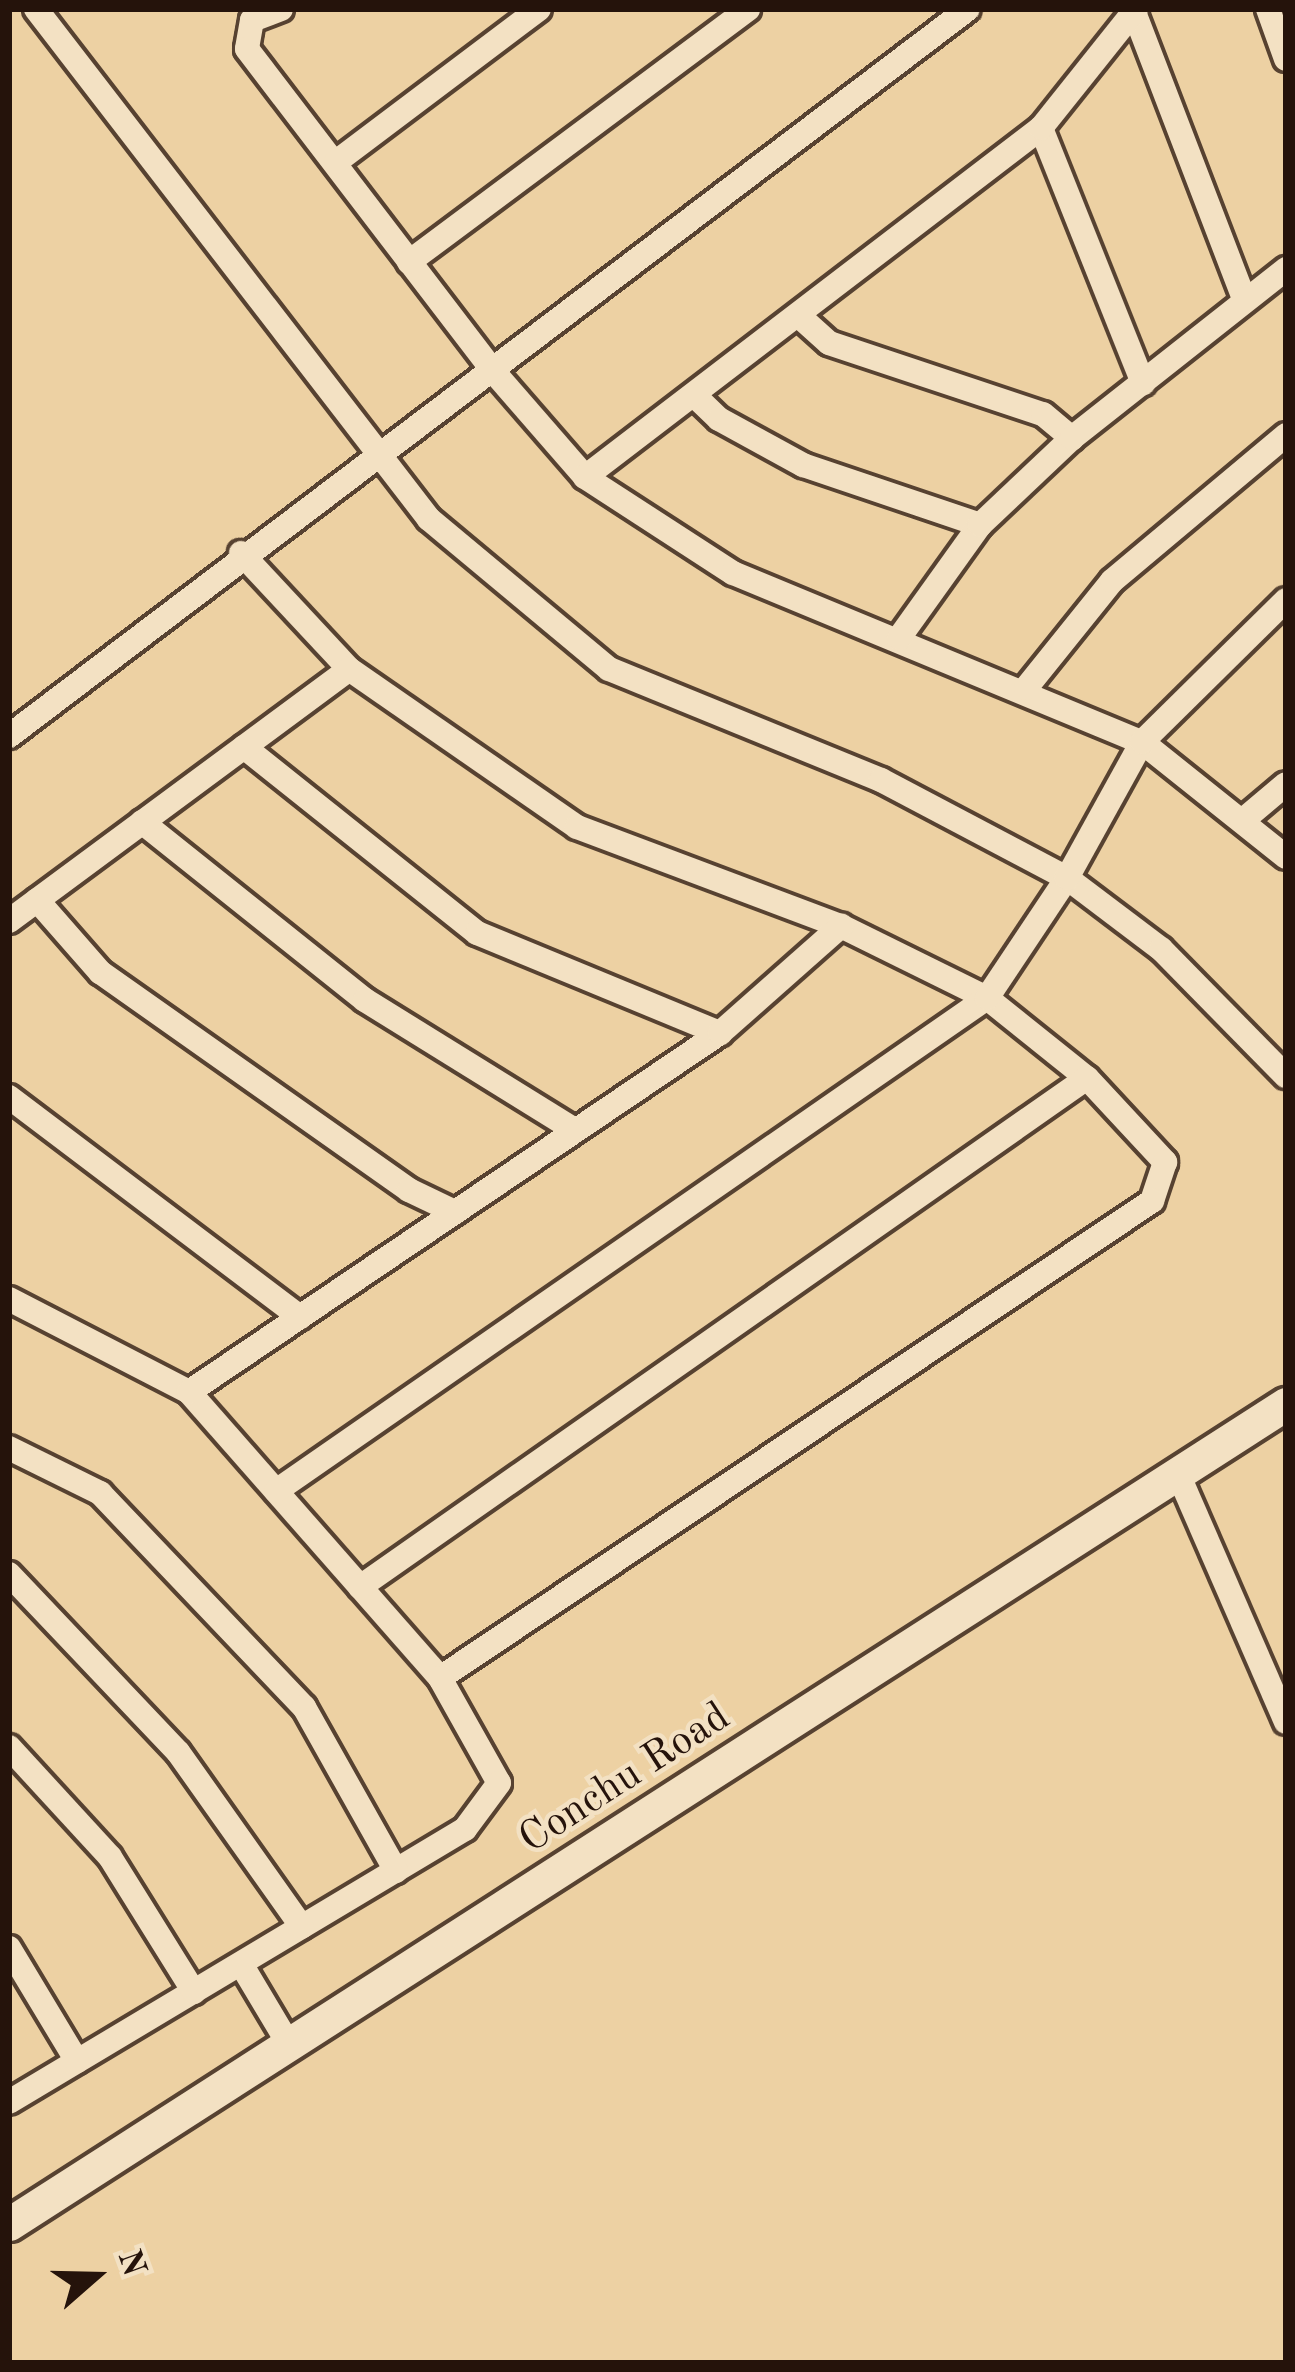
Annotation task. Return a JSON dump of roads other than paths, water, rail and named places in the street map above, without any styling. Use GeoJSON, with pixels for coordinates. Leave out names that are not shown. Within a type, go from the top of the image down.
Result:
{"type":"FeatureCollection","features":[{"type":"Feature","properties":{"kind":"main road","name":"Conchu Road"},"geometry":{"type":"LineString","coordinates":[[9,2224],[291,2048],[1286,1404]]}},
{"type":"Feature","properties":{"kind":"street"},"geometry":{"type":"LineString","coordinates":[[36,9],[373,454],[429,519],[609,669],[881,780],[1067,878],[1161,949],[1286,1076]]}},
{"type":"Feature","properties":{"kind":"street"},"geometry":{"type":"LineString","coordinates":[[280,9],[252,20],[247,49],[494,371],[585,477],[733,573],[1026,688],[1142,742],[1286,857]]}},
{"type":"Feature","properties":{"kind":"street"},"geometry":{"type":"LineString","coordinates":[[336,162],[538,9]]}},
{"type":"Feature","properties":{"kind":"street"},"geometry":{"type":"LineString","coordinates":[[409,262],[748,9]]}},
{"type":"Feature","properties":{"kind":"street"},"geometry":{"type":"LineString","coordinates":[[9,736],[242,553],[494,371],[968,9]]}},
{"type":"Feature","properties":{"kind":"street"},"geometry":{"type":"LineString","coordinates":[[1268,9],[1286,59]]}},
{"type":"Feature","properties":{"kind":"street"},"geometry":{"type":"LineString","coordinates":[[585,477],[1041,128],[1135,10]]}},
{"type":"Feature","properties":{"kind":"street"},"geometry":{"type":"LineString","coordinates":[[1135,10],[1244,298]]}},
{"type":"Feature","properties":{"kind":"street"},"geometry":{"type":"LineString","coordinates":[[1041,128],[1143,382]]}},
{"type":"Feature","properties":{"kind":"street"},"geometry":{"type":"LineString","coordinates":[[899,638],[980,525],[1072,438],[1286,268]]}},
{"type":"Feature","properties":{"kind":"street"},"geometry":{"type":"LineString","coordinates":[[799,316],[829,343],[1043,414],[1072,438]]}},
{"type":"Feature","properties":{"kind":"street"},"geometry":{"type":"LineString","coordinates":[[695,395],[719,419],[803,465],[980,525]]}},
{"type":"Feature","properties":{"kind":"street"},"geometry":{"type":"LineString","coordinates":[[1026,688],[1112,580],[1286,435]]}},
{"type":"Feature","properties":{"kind":"street"},"geometry":{"type":"LineString","coordinates":[[242,553],[349,669],[577,826],[841,926],[987,998],[1087,1078],[1165,1162],[1152,1201],[440,1678]]}},
{"type":"Feature","properties":{"kind":"street"},"geometry":{"type":"LineString","coordinates":[[276,1491],[987,998],[1067,878],[1142,742],[1286,600]]}},
{"type":"Feature","properties":{"kind":"street"},"geometry":{"type":"LineString","coordinates":[[9,921],[349,669]]}},
{"type":"Feature","properties":{"kind":"street"},"geometry":{"type":"LineString","coordinates":[[244,747],[477,932],[720,1033]]}},
{"type":"Feature","properties":{"kind":"street"},"geometry":{"type":"LineString","coordinates":[[1242,821],[1286,784]]}},
{"type":"Feature","properties":{"kind":"street"},"geometry":{"type":"LineString","coordinates":[[142,822],[365,1000],[575,1130]]}},
{"type":"Feature","properties":{"kind":"street"},"geometry":{"type":"LineString","coordinates":[[37,900],[100,972],[409,1190],[455,1212]]}},
{"type":"Feature","properties":{"kind":"street"},"geometry":{"type":"LineString","coordinates":[[189,1392],[720,1033],[841,926]]}},
{"type":"Feature","properties":{"kind":"street"},"geometry":{"type":"LineString","coordinates":[[360,1587],[1087,1078]]}},
{"type":"Feature","properties":{"kind":"street"},"geometry":{"type":"LineString","coordinates":[[9,1097],[300,1317]]}},
{"type":"Feature","properties":{"kind":"street"},"geometry":{"type":"LineString","coordinates":[[9,1298],[189,1392],[440,1678],[499,1783],[465,1829],[9,2102]]}},
{"type":"Feature","properties":{"kind":"street"},"geometry":{"type":"LineString","coordinates":[[9,1448],[100,1493],[304,1707],[396,1870]]}},
{"type":"Feature","properties":{"kind":"street"},"geometry":{"type":"LineString","coordinates":[[1178,1476],[1286,1722]]}},
{"type":"Feature","properties":{"kind":"street"},"geometry":{"type":"LineString","coordinates":[[9,1574],[178,1752],[302,1927]]}},
{"type":"Feature","properties":{"kind":"street"},"geometry":{"type":"LineString","coordinates":[[9,1747],[110,1857],[194,1992]]}},
{"type":"Feature","properties":{"kind":"street"},"geometry":{"type":"LineString","coordinates":[[9,1948],[17,1975],[77,2061]]}},
{"type":"Feature","properties":{"kind":"street"},"geometry":{"type":"LineString","coordinates":[[241,1964],[291,2048]]}}]}
